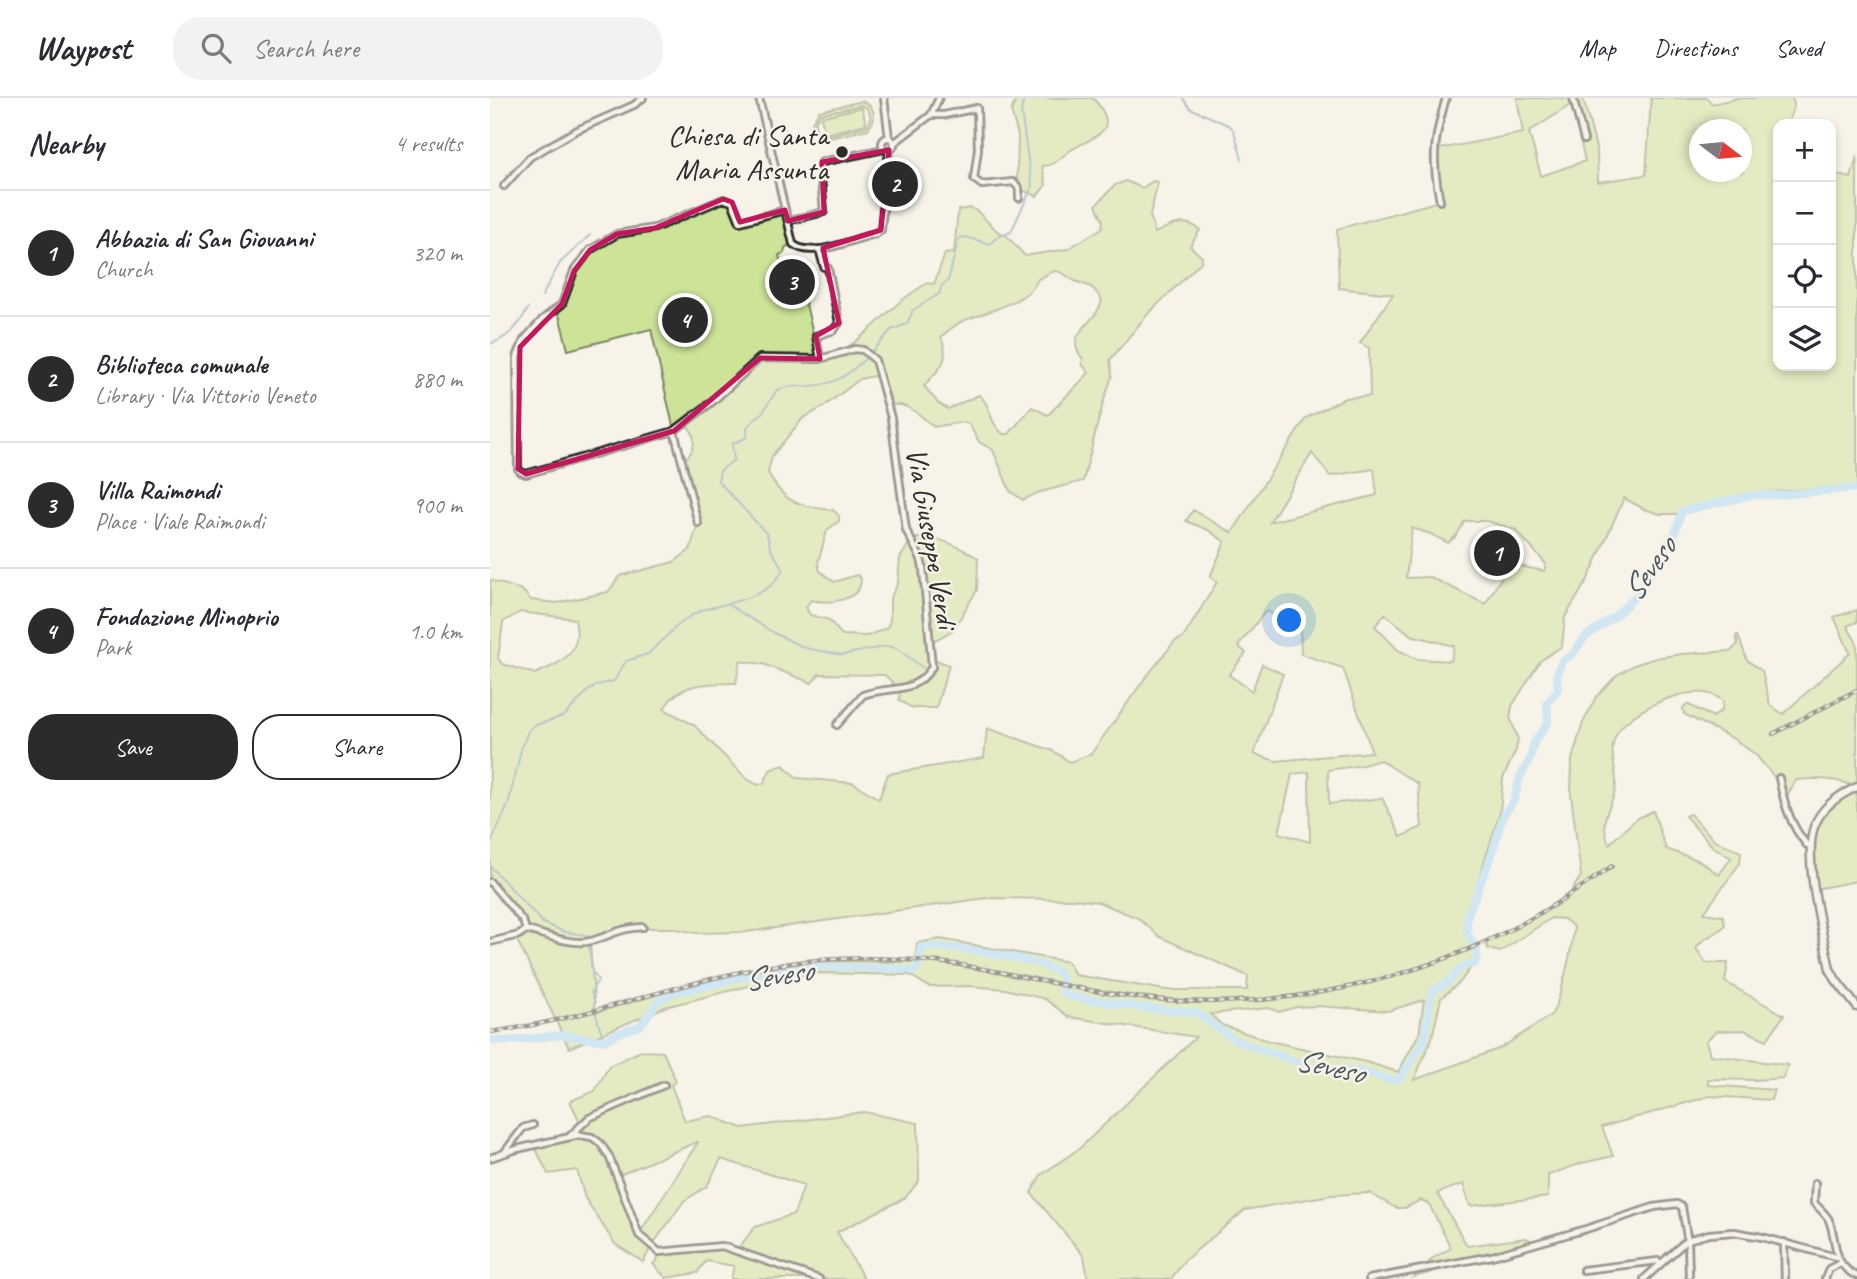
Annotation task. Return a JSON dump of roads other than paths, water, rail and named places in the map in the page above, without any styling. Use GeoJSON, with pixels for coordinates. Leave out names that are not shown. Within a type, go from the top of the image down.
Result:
{"type":"FeatureCollection","features":[{"type":"Feature","properties":{"kind":"main road"},"geometry":{"type":"LineString","coordinates":[[1857,787],[1838,796],[1821,815],[1814,827],[1811,845],[1815,889],[1830,969],[1857,1007]]}},
{"type":"Feature","properties":{"kind":"street"},"geometry":{"type":"LineString","coordinates":[[504,186],[530,157],[577,130],[634,105],[643,98]]}},
{"type":"Feature","properties":{"kind":"street"},"geometry":{"type":"LineString","coordinates":[[759,98],[793,244],[801,250],[820,249],[881,230],[886,150],[883,142],[889,138]]}},
{"type":"Feature","properties":{"kind":"street"},"geometry":{"type":"LineString","coordinates":[[884,98],[889,138],[894,143]]}},
{"type":"Feature","properties":{"kind":"street"},"geometry":{"type":"LineString","coordinates":[[788,221],[824,212],[820,175],[822,162],[893,148],[894,143],[931,115],[939,98]]}},
{"type":"Feature","properties":{"kind":"street"},"geometry":{"type":"LineString","coordinates":[[1440,201],[1433,169],[1437,128],[1446,98]]}},
{"type":"Feature","properties":{"kind":"street"},"geometry":{"type":"LineString","coordinates":[[1573,98],[1584,140]]}},
{"type":"Feature","properties":{"kind":"street"},"geometry":{"type":"LineString","coordinates":[[931,115],[977,108],[978,149],[974,179],[982,185],[1013,183],[1019,188],[1019,198]]}},
{"type":"Feature","properties":{"kind":"street"},"geometry":{"type":"LineString","coordinates":[[698,523],[674,431],[526,474],[521,472],[518,468],[517,357],[520,347],[542,320],[562,304],[573,271],[590,250],[603,240],[617,234],[654,228],[723,199],[732,202],[740,222],[785,210]]}},
{"type":"Feature","properties":{"kind":"street"},"geometry":{"type":"LineString","coordinates":[[820,249],[824,267],[828,268],[839,323],[834,330],[816,335],[820,359]]}},
{"type":"Feature","properties":{"kind":"street","name":"Via Giuseppe Verdi"},"geometry":{"type":"LineString","coordinates":[[674,431],[712,402],[760,358],[820,359],[850,349],[863,350],[875,360],[891,418],[906,530],[923,568],[932,667],[922,678],[900,690],[863,695],[837,725]]}},
{"type":"Feature","properties":{"kind":"street"},"geometry":{"type":"LineString","coordinates":[[1779,778],[1790,820],[1807,845],[1811,845]]}},
{"type":"Feature","properties":{"kind":"street"},"geometry":{"type":"LineString","coordinates":[[490,882],[526,924],[526,930]]}},
{"type":"Feature","properties":{"kind":"street"},"geometry":{"type":"LineString","coordinates":[[526,930],[580,942],[590,941],[617,930],[643,928]]}},
{"type":"Feature","properties":{"kind":"street"},"geometry":{"type":"LineString","coordinates":[[490,942],[513,937],[526,930]]}},
{"type":"Feature","properties":{"kind":"street"},"geometry":{"type":"LineString","coordinates":[[570,1137],[589,1118],[664,1085]]}},
{"type":"Feature","properties":{"kind":"street"},"geometry":{"type":"LineString","coordinates":[[503,1154],[523,1128],[533,1125]]}},
{"type":"Feature","properties":{"kind":"street"},"geometry":{"type":"LineString","coordinates":[[490,1158],[579,1135],[592,1137],[610,1156],[639,1235],[659,1252],[722,1246],[819,1279]]}},
{"type":"Feature","properties":{"kind":"street"},"geometry":{"type":"LineString","coordinates":[[1815,1183],[1814,1203],[1829,1219],[1836,1257],[1847,1271],[1857,1277]]}},
{"type":"Feature","properties":{"kind":"street"},"geometry":{"type":"LineString","coordinates":[[1369,1279],[1492,1256],[1665,1205],[1681,1205],[1689,1275]]}},
{"type":"Feature","properties":{"kind":"street"},"geometry":{"type":"LineString","coordinates":[[1644,1279],[1687,1240],[1727,1232],[1784,1242],[1836,1257]]}},
{"type":"Feature","properties":{"kind":"street"},"geometry":{"type":"LineString","coordinates":[[1784,1242],[1785,1279]]}},
{"type":"Feature","properties":{"kind":"street"},"geometry":{"type":"LineString","coordinates":[[1583,1270],[1658,1261],[1660,1263]]}},
{"type":"Feature","properties":{"kind":"street"},"geometry":{"type":"LineString","coordinates":[[1825,1279],[1829,1269],[1840,1263]]}},
{"type":"Feature","properties":{"kind":"waterway"},"geometry":{"type":"LineString","coordinates":[[871,353],[891,330],[907,324],[913,310],[939,294],[942,285],[948,281],[959,238],[965,237],[990,244],[997,237],[1011,232],[1032,187],[1021,111],[1024,98]]}},
{"type":"Feature","properties":{"kind":"waterway"},"geometry":{"type":"LineString","coordinates":[[1183,98],[1190,108],[1230,126],[1242,159]]}},
{"type":"Feature","properties":{"kind":"waterway"},"geometry":{"type":"LineString","coordinates":[[542,296],[560,263],[590,235]]}},
{"type":"Feature","properties":{"kind":"waterway"},"geometry":{"type":"LineString","coordinates":[[490,344],[513,330],[528,308]]}},
{"type":"Feature","properties":{"kind":"waterway"},"geometry":{"type":"LineString","coordinates":[[867,357],[835,381],[777,390],[762,413],[747,427],[747,437],[732,444],[734,460],[720,471],[718,481],[767,534],[771,550],[783,569],[767,589],[727,604],[774,633],[805,648],[842,655],[888,646],[898,649],[923,668]]}},
{"type":"Feature","properties":{"kind":"waterway","name":"Seveso"},"geometry":{"type":"LineString","coordinates":[[490,1040],[507,1041],[563,1035],[604,1041],[640,1026],[659,1000],[674,993],[766,972],[810,966],[914,971],[917,969],[921,947],[934,947],[971,950],[1034,963],[1061,974],[1063,993],[1072,997],[1197,1013],[1235,1040],[1312,1067],[1362,1071],[1386,1079],[1399,1080],[1424,1041],[1432,991],[1448,982],[1463,966],[1474,964],[1477,959],[1477,950],[1467,933],[1467,917],[1492,854],[1503,816],[1514,800],[1534,742],[1548,723],[1547,703],[1558,690],[1557,674],[1562,661],[1573,654],[1585,637],[1615,616],[1636,596],[1675,533],[1682,511],[1752,495],[1857,488]]}},
{"type":"Feature","properties":{"kind":"waterway"},"geometry":{"type":"LineString","coordinates":[[490,845],[508,805],[522,746],[529,730],[533,726],[564,716],[589,690],[614,681],[626,661],[648,654],[689,617],[702,610],[726,604]]}},
{"type":"Feature","properties":{"kind":"waterway"},"geometry":{"type":"LineString","coordinates":[[490,866],[543,923],[588,937]]}},
{"type":"Feature","properties":{"kind":"waterway"},"geometry":{"type":"LineString","coordinates":[[589,945],[592,971],[598,980],[591,992],[595,1003]]}},
{"type":"Feature","properties":{"kind":"waterway"},"geometry":{"type":"LineString","coordinates":[[596,1015],[604,1041]]}},
{"type":"Feature","properties":{"kind":"railway"},"geometry":{"type":"LineString","coordinates":[[1773,734],[1857,690]]}},
{"type":"Feature","properties":{"kind":"railway"},"geometry":{"type":"LineString","coordinates":[[490,1032],[578,1015],[750,970],[838,959],[884,958],[946,963],[1106,993],[1176,1001],[1274,999],[1322,992],[1370,982],[1464,951],[1535,916],[1612,866]]}},
{"type":"Feature","properties":{"kind":"place","name":"Chiesa di Santa Maria Assunta"},"geometry":{"type":"Point","coordinates":[842,152]}},
{"type":"Feature","properties":{"kind":"place","name":"Biblioteca comunale"},"geometry":{"type":"Point","coordinates":[895,184]}},
{"type":"Feature","properties":{"kind":"place","name":"Villa Raimondi"},"geometry":{"type":"Point","coordinates":[792,282]}},
{"type":"Feature","properties":{"kind":"place","name":"Fondazione Minoprio"},"geometry":{"type":"Point","coordinates":[685,320]}},
{"type":"Feature","properties":{"kind":"place","name":"Abbazia di San Giovanni"},"geometry":{"type":"Point","coordinates":[1497,553]}}]}
